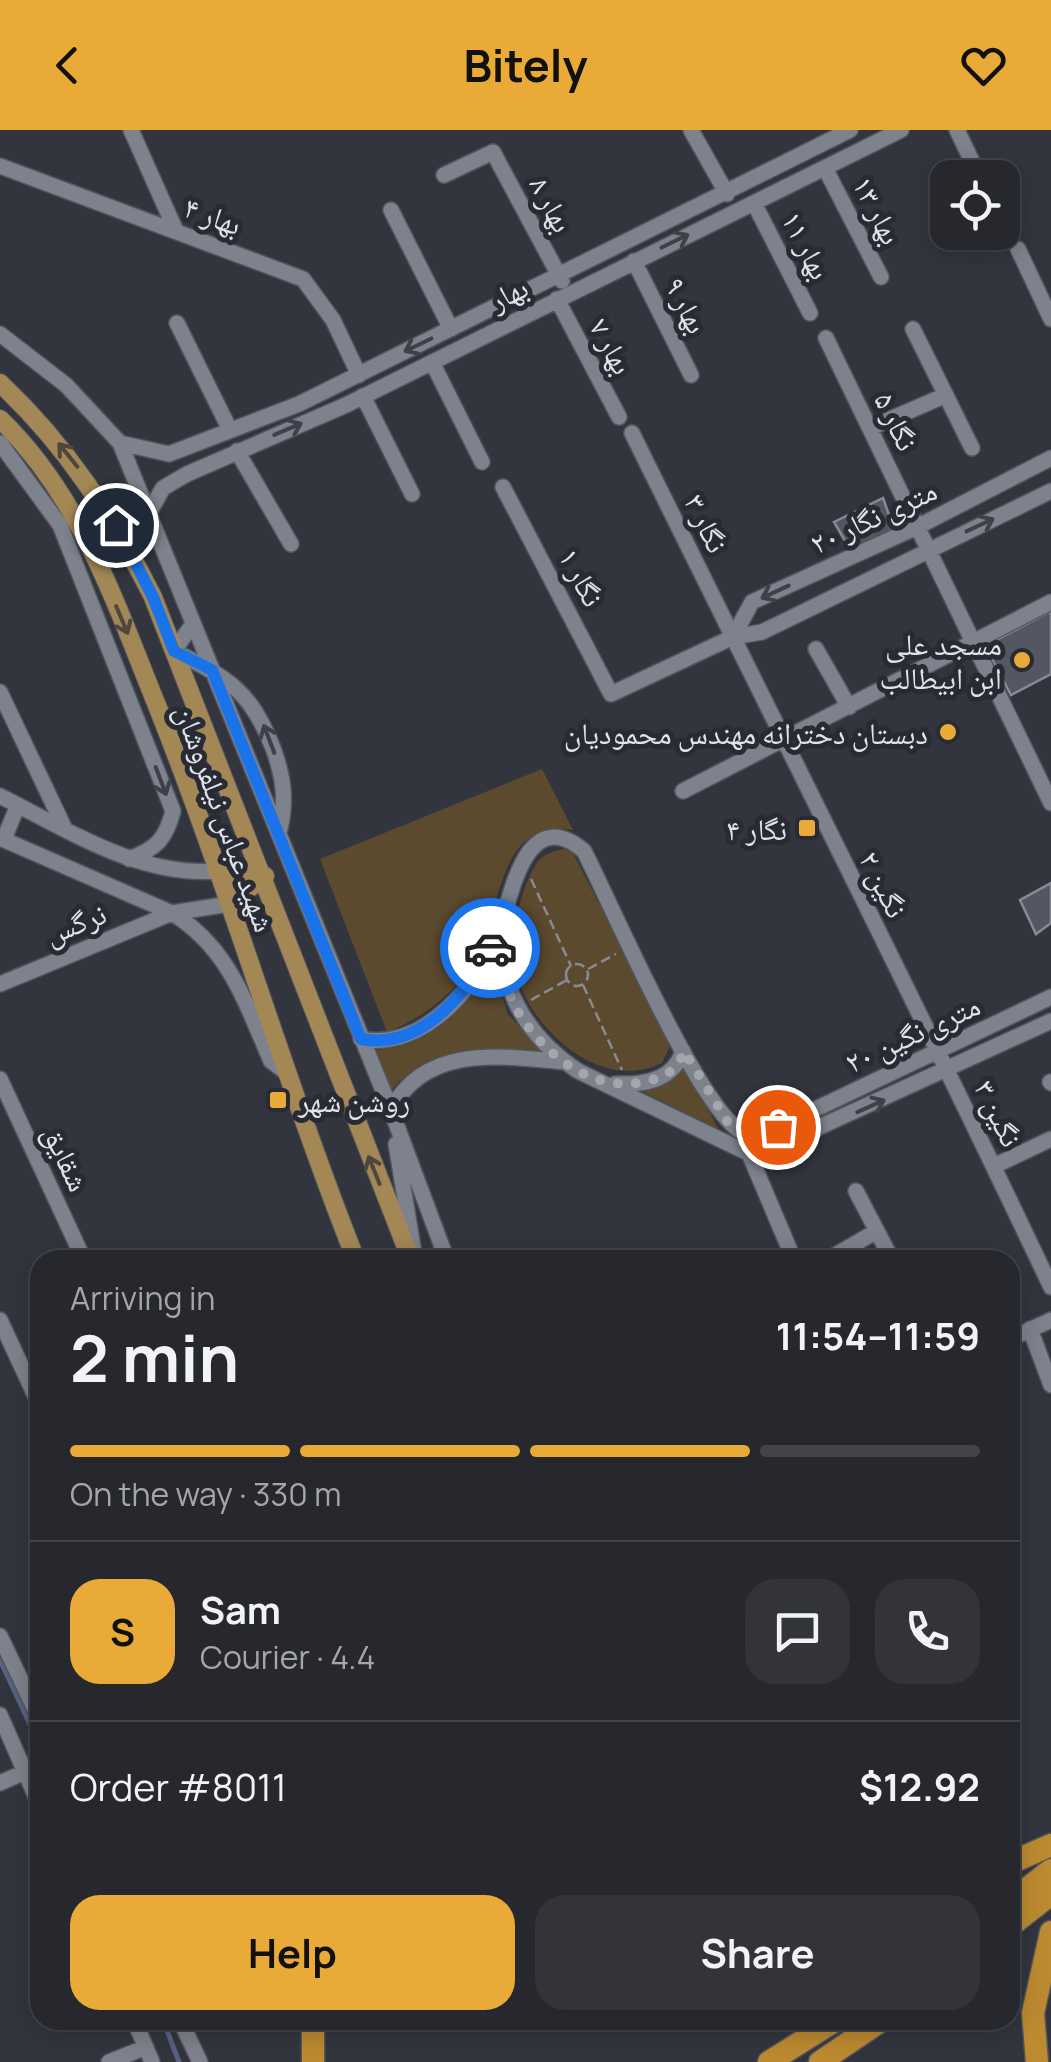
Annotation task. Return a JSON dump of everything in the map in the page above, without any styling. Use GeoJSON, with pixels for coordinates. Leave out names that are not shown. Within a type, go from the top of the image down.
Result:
{"type":"FeatureCollection","features":[{"type":"Feature","properties":{"kind":"highway"},"geometry":{"type":"LineString","coordinates":[[1020,1859],[1051,1846]]}},
{"type":"Feature","properties":{"kind":"highway"},"geometry":{"type":"LineString","coordinates":[[1020,1894],[1051,1870]]}},
{"type":"Feature","properties":{"kind":"highway"},"geometry":{"type":"LineString","coordinates":[[1020,1918],[1051,1894]]}},
{"type":"Feature","properties":{"kind":"highway"},"geometry":{"type":"LineString","coordinates":[[1037,2062],[1033,2014],[1051,1932]]}},
{"type":"Feature","properties":{"kind":"highway"},"geometry":{"type":"LineString","coordinates":[[314,2030],[314,2062]]}},
{"type":"Feature","properties":{"kind":"highway"},"geometry":{"type":"LineString","coordinates":[[769,2062],[820,2030]]}},
{"type":"Feature","properties":{"kind":"highway"},"geometry":{"type":"LineString","coordinates":[[820,2062],[867,2030]]}},
{"type":"Feature","properties":{"kind":"main road","name":"شهید عباس نیلفروشان"},"geometry":{"type":"LineString","coordinates":[[0,383],[72,458],[116,525],[153,597],[409,1250]]}},
{"type":"Feature","properties":{"kind":"main road","name":"شهید عباس نیلفروشان"},"geometry":{"type":"LineString","coordinates":[[0,419],[50,473],[84,532],[163,720],[352,1250]]}},
{"type":"Feature","properties":{"kind":"main road"},"geometry":{"type":"LineString","coordinates":[[217,871],[265,876]]}},
{"type":"Feature","properties":{"kind":"main road"},"geometry":{"type":"LineString","coordinates":[[228,904],[265,876]]}},
{"type":"Feature","properties":{"kind":"street"},"geometry":{"type":"LineString","coordinates":[[131,130],[176,231]]}},
{"type":"Feature","properties":{"kind":"street"},"geometry":{"type":"LineString","coordinates":[[691,130],[726,194]]}},
{"type":"Feature","properties":{"kind":"street","name":"بهار"},"geometry":{"type":"LineString","coordinates":[[149,514],[163,488],[364,396],[900,130]]}},
{"type":"Feature","properties":{"kind":"street"},"geometry":{"type":"LineString","coordinates":[[957,130],[971,160]]}},
{"type":"Feature","properties":{"kind":"street","name":"بهار"},"geometry":{"type":"LineString","coordinates":[[120,443],[168,454],[358,375],[726,194],[839,132]]}},
{"type":"Feature","properties":{"kind":"street","name":"بهار ۸"},"geometry":{"type":"LineString","coordinates":[[444,175],[493,152],[559,276]]}},
{"type":"Feature","properties":{"kind":"street","name":"بهار ۴"},"geometry":{"type":"LineString","coordinates":[[0,166],[302,279],[333,320],[358,375]]}},
{"type":"Feature","properties":{"kind":"street","name":"بهار ۱۳"},"geometry":{"type":"LineString","coordinates":[[825,168],[881,277]]}},
{"type":"Feature","properties":{"kind":"street","name":"بهار ۱۱"},"geometry":{"type":"LineString","coordinates":[[754,202],[810,313]]}},
{"type":"Feature","properties":{"kind":"street"},"geometry":{"type":"LineString","coordinates":[[392,210],[451,330]]}},
{"type":"Feature","properties":{"kind":"street"},"geometry":{"type":"LineString","coordinates":[[1018,250],[1051,319]]}},
{"type":"Feature","properties":{"kind":"street","name":"بهار ۹"},"geometry":{"type":"LineString","coordinates":[[634,261],[691,374]]}},
{"type":"Feature","properties":{"kind":"street","name":"بهار ۷"},"geometry":{"type":"LineString","coordinates":[[559,276],[563,296],[619,417]]}},
{"type":"Feature","properties":{"kind":"street"},"geometry":{"type":"LineString","coordinates":[[178,324],[230,430]]}},
{"type":"Feature","properties":{"kind":"street"},"geometry":{"type":"LineString","coordinates":[[913,329],[972,448]]}},
{"type":"Feature","properties":{"kind":"street"},"geometry":{"type":"LineString","coordinates":[[0,334],[66,385],[120,443],[391,1110],[443,1250]]}},
{"type":"Feature","properties":{"kind":"street","name":"نگار ۵"},"geometry":{"type":"LineString","coordinates":[[826,338],[927,549]]}},
{"type":"Feature","properties":{"kind":"street"},"geometry":{"type":"LineString","coordinates":[[432,362],[482,462]]}},
{"type":"Feature","properties":{"kind":"street"},"geometry":{"type":"LineString","coordinates":[[870,428],[946,395]]}},
{"type":"Feature","properties":{"kind":"street"},"geometry":{"type":"LineString","coordinates":[[364,396],[412,494]]}},
{"type":"Feature","properties":{"kind":"street","name":"نگار ۳"},"geometry":{"type":"LineString","coordinates":[[632,433],[781,741]]}},
{"type":"Feature","properties":{"kind":"street"},"geometry":{"type":"LineString","coordinates":[[0,443],[60,525],[172,811],[167,835],[157,846],[129,859]]}},
{"type":"Feature","properties":{"kind":"street"},"geometry":{"type":"LineString","coordinates":[[237,451],[290,544]]}},
{"type":"Feature","properties":{"kind":"street","name":"۲۰ متری نگار"},"geometry":{"type":"LineString","coordinates":[[733,637],[752,602],[917,527],[1051,458]]}},
{"type":"Feature","properties":{"kind":"street","name":"نگار ۱"},"geometry":{"type":"LineString","coordinates":[[503,487],[611,694]]}},
{"type":"Feature","properties":{"kind":"street","name":"۲۰ متری نگار"},"geometry":{"type":"LineString","coordinates":[[611,694],[733,637],[762,632],[1051,492]]}},
{"type":"Feature","properties":{"kind":"street"},"geometry":{"type":"LineString","coordinates":[[927,549],[1051,803]]}},
{"type":"Feature","properties":{"kind":"street"},"geometry":{"type":"LineString","coordinates":[[684,791],[1051,602]]}},
{"type":"Feature","properties":{"kind":"street"},"geometry":{"type":"LineString","coordinates":[[192,625],[174,651],[212,670],[258,708],[284,780],[279,834]]}},
{"type":"Feature","properties":{"kind":"street"},"geometry":{"type":"LineString","coordinates":[[816,649],[848,707]]}},
{"type":"Feature","properties":{"kind":"street"},"geometry":{"type":"LineString","coordinates":[[0,692],[64,827]]}},
{"type":"Feature","properties":{"kind":"street"},"geometry":{"type":"LineString","coordinates":[[141,728],[163,720]]}},
{"type":"Feature","properties":{"kind":"street","name":"نگین ۲"},"geometry":{"type":"LineString","coordinates":[[781,741],[948,1072]]}},
{"type":"Feature","properties":{"kind":"street"},"geometry":{"type":"LineString","coordinates":[[0,796],[129,859],[190,873],[217,871]]}},
{"type":"Feature","properties":{"kind":"street"},"geometry":{"type":"LineString","coordinates":[[18,805],[2,839],[172,912],[202,931],[219,951],[271,1062],[286,1073]]}},
{"type":"Feature","properties":{"kind":"street"},"geometry":{"type":"LineString","coordinates":[[361,1039],[400,1039],[424,1026],[461,993],[499,929],[523,860],[538,844],[552,838],[575,843],[584,851],[684,1051],[716,1106],[740,1131],[790,1250]]}},
{"type":"Feature","properties":{"kind":"street","name":"نرگس"},"geometry":{"type":"LineString","coordinates":[[0,984],[172,912],[228,904]]}},
{"type":"Feature","properties":{"kind":"street"},"geometry":{"type":"LineString","coordinates":[[499,929],[502,969],[516,1008],[564,1062],[748,1152]]}},
{"type":"Feature","properties":{"kind":"street","name":"۲۰ متری نگین"},"geometry":{"type":"LineString","coordinates":[[740,1131],[778,1127],[1051,997]]}},
{"type":"Feature","properties":{"kind":"street","name":"۲۰ متری نگین"},"geometry":{"type":"LineString","coordinates":[[748,1152],[765,1152],[948,1072],[1051,1021]]}},
{"type":"Feature","properties":{"kind":"street"},"geometry":{"type":"LineString","coordinates":[[606,1084],[628,1084],[672,1071],[684,1051]]}},
{"type":"Feature","properties":{"kind":"street"},"geometry":{"type":"LineString","coordinates":[[412,1250],[391,1110],[408,1082],[450,1061],[564,1062]]}},
{"type":"Feature","properties":{"kind":"street","name":"نگین ۳"},"geometry":{"type":"LineString","coordinates":[[948,1072],[1051,1286]]}},
{"type":"Feature","properties":{"kind":"street","name":"شقایق"},"geometry":{"type":"LineString","coordinates":[[0,1078],[79,1250]]}},
{"type":"Feature","properties":{"kind":"street"},"geometry":{"type":"LineString","coordinates":[[994,1166],[1051,1140]]}},
{"type":"Feature","properties":{"kind":"street"},"geometry":{"type":"LineString","coordinates":[[856,1191],[887,1250]]}},
{"type":"Feature","properties":{"kind":"street"},"geometry":{"type":"LineString","coordinates":[[844,1250],[877,1231]]}},
{"type":"Feature","properties":{"kind":"street"},"geometry":{"type":"LineString","coordinates":[[0,1320],[30,1384]]}},
{"type":"Feature","properties":{"kind":"street"},"geometry":{"type":"LineString","coordinates":[[1020,1334],[1051,1320]]}},
{"type":"Feature","properties":{"kind":"street"},"geometry":{"type":"LineString","coordinates":[[1030,1330],[1051,1385]]}},
{"type":"Feature","properties":{"kind":"street"},"geometry":{"type":"LineString","coordinates":[[0,1636],[30,1699]]}},
{"type":"Feature","properties":{"kind":"street"},"geometry":{"type":"LineString","coordinates":[[0,1715],[30,1783]]}},
{"type":"Feature","properties":{"kind":"street"},"geometry":{"type":"LineString","coordinates":[[0,1782],[25,1772]]}},
{"type":"Feature","properties":{"kind":"street"},"geometry":{"type":"LineString","coordinates":[[108,2062],[149,2054],[138,2030]]}},
{"type":"Feature","properties":{"kind":"street"},"geometry":{"type":"LineString","coordinates":[[185,2030],[200,2062]]}},
{"type":"Feature","properties":{"kind":"path"},"geometry":{"type":"LineString","coordinates":[[516,1008],[567,980],[571,966],[523,860]]}},
{"type":"Feature","properties":{"kind":"path"},"geometry":{"type":"LineString","coordinates":[[571,966],[586,970],[633,946]]}},
{"type":"Feature","properties":{"kind":"path"},"geometry":{"type":"LineString","coordinates":[[586,970],[583,985],[628,1084]]}},
{"type":"Feature","properties":{"kind":"path"},"geometry":{"type":"LineString","coordinates":[[567,980],[572,985],[583,985]]}},
{"type":"Feature","properties":{"kind":"shaded area"},"geometry":{"type":"Polygon","coordinates":[[[542,769],[573,830],[548,830],[529,839],[515,853],[505,872],[485,939],[468,970],[438,1002],[387,1032],[320,859],[542,769]]]}},
{"type":"Feature","properties":{"kind":"shaded area"},"geometry":{"type":"Polygon","coordinates":[[[563,849],[572,851],[671,1044],[662,1063],[637,1070],[612,1069],[588,1061],[546,1028],[530,1006],[512,958],[514,923],[533,868],[547,854],[563,849]]]}},
{"type":"Feature","properties":{"kind":"shaded area"},"geometry":{"type":"Polygon","coordinates":[[[493,959],[507,1013],[543,1052],[459,1051],[422,1064],[390,1092],[371,1050],[411,1043],[429,1034],[459,1009],[493,959]]]}},
{"type":"Feature","properties":{"kind":"shaded area"},"geometry":{"type":"Polygon","coordinates":[[[685,1066],[719,1130],[637,1089],[669,1082],[685,1066]]]}},
{"type":"Feature","properties":{"kind":"building"},"geometry":{"type":"Polygon","coordinates":[[[883,498],[894,529],[851,551],[834,522],[883,498]]]}},
{"type":"Feature","properties":{"kind":"building","name":"مسجد علی ابن ابیطالب"},"geometry":{"type":"Polygon","coordinates":[[[1051,611],[1051,674],[1011,695],[985,646],[1051,611]]]}},
{"type":"Feature","properties":{"kind":"building"},"geometry":{"type":"Polygon","coordinates":[[[1051,883],[1051,923],[1036,934],[1020,900],[1051,883]]]}},
{"type":"Feature","properties":{"kind":"waterway"},"geometry":{"type":"LineString","coordinates":[[0,1660],[30,1724]]}},
{"type":"Feature","properties":{"kind":"waterway"},"geometry":{"type":"LineString","coordinates":[[167,2030],[179,2062]]}},
{"type":"Feature","properties":{"kind":"way so far"},"geometry":{"type":"LineString","coordinates":[[490,948],[499,929],[502,969],[516,1008],[553,1052],[578,1071],[606,1084],[644,1082],[672,1071],[684,1051],[729,1124],[740,1131],[756,1132],[778,1127]]}},
{"type":"Feature","properties":{"kind":"place","name":"مسجد علی ابن ابیطالب"},"geometry":{"type":"Point","coordinates":[1022,660]}},
{"type":"Feature","properties":{"kind":"place","name":"دبستان دخترانه مهندس محمودیان"},"geometry":{"type":"Point","coordinates":[948,732]}},
{"type":"Feature","properties":{"kind":"place","name":"نگار ۴"},"geometry":{"type":"Point","coordinates":[807,828]}},
{"type":"Feature","properties":{"kind":"place","name":"روشن شهر"},"geometry":{"type":"Point","coordinates":[278,1100]}},
{"type":"Feature","properties":{"kind":"route"},"geometry":{"type":"LineString","coordinates":[[116,525],[153,597],[174,651],[212,670],[361,1039],[400,1039],[424,1026],[461,993],[490,948]]}}]}
